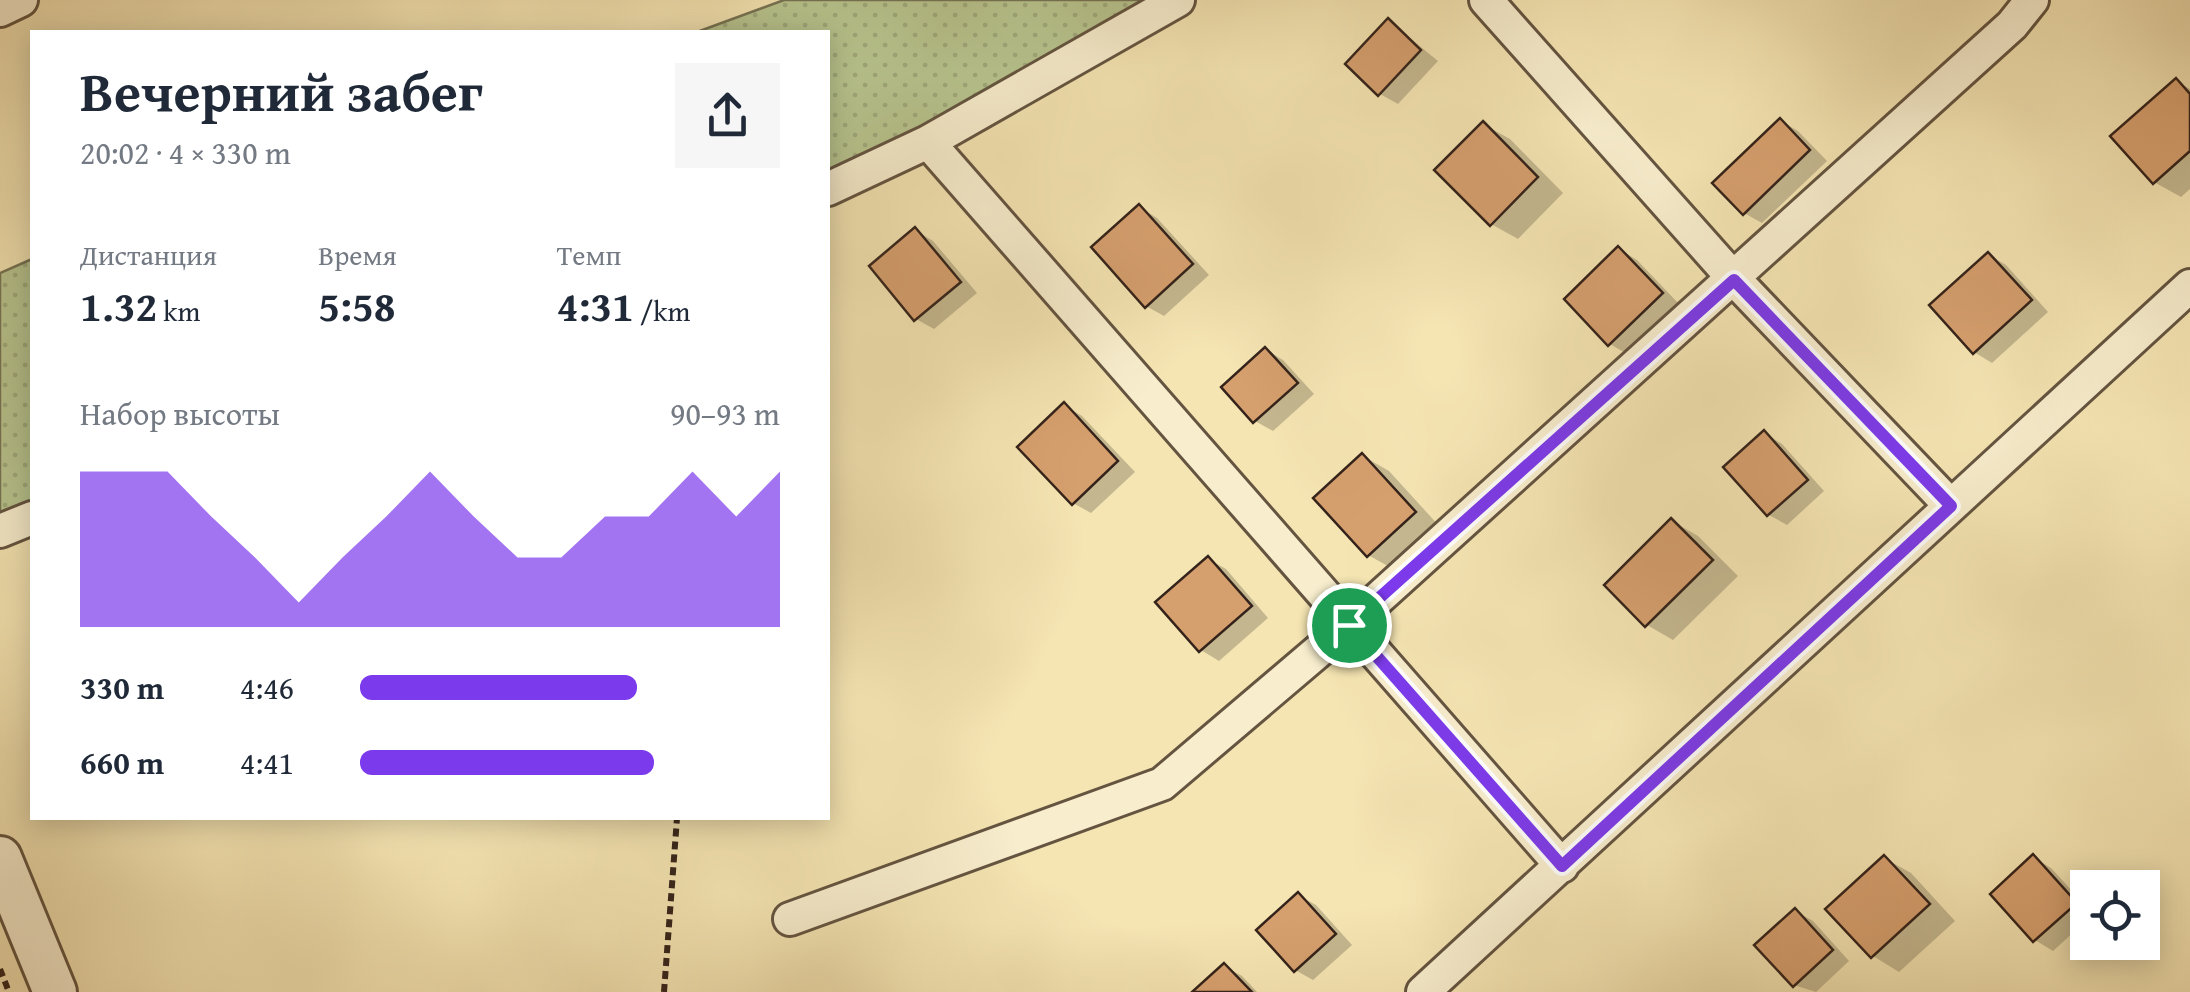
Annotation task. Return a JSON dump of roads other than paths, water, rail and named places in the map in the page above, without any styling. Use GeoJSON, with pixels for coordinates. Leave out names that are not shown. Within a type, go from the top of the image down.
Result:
{"type":"FeatureCollection","features":[{"type":"Feature","properties":{"kind":"street"},"geometry":{"type":"LineString","coordinates":[[0,10],[21,0]]}},
{"type":"Feature","properties":{"kind":"street"},"geometry":{"type":"LineString","coordinates":[[830,187],[928,142],[1178,0]]}},
{"type":"Feature","properties":{"kind":"street"},"geometry":{"type":"LineString","coordinates":[[1486,0],[1734,280],[1951,506]]}},
{"type":"Feature","properties":{"kind":"street"},"geometry":{"type":"LineString","coordinates":[[790,919],[1162,784],[1349,625],[1734,280],[2012,25],[2032,0]]}},
{"type":"Feature","properties":{"kind":"street"},"geometry":{"type":"LineString","coordinates":[[928,142],[1562,866]]}},
{"type":"Feature","properties":{"kind":"street"},"geometry":{"type":"LineString","coordinates":[[1423,992],[2190,286]]}},
{"type":"Feature","properties":{"kind":"street"},"geometry":{"type":"LineString","coordinates":[[0,530],[30,519]]}},
{"type":"Feature","properties":{"kind":"street"},"geometry":{"type":"LineString","coordinates":[[0,858],[55,992]]}}]}
